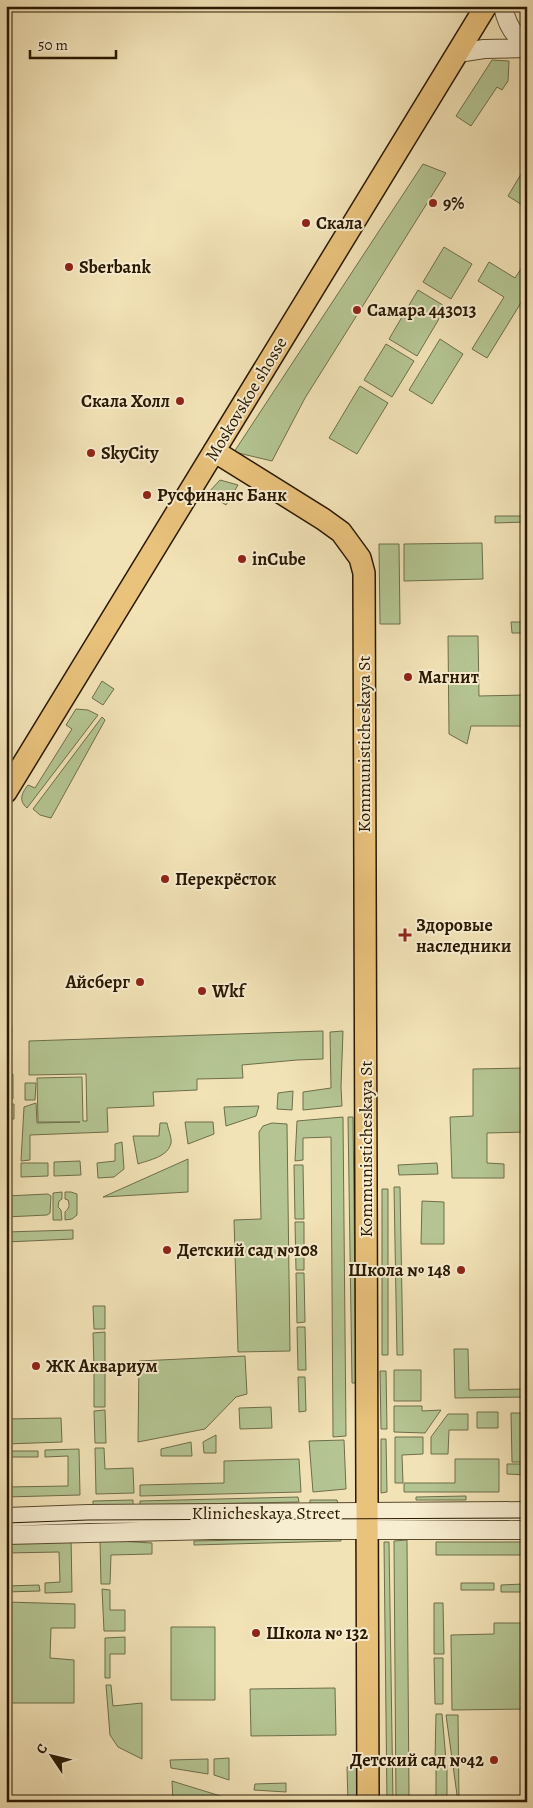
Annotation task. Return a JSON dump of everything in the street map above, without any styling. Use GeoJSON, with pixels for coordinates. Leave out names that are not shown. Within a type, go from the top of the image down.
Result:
{"type":"FeatureCollection","features":[{"type":"Feature","properties":{"kind":"main road","name":"Moskovskoe shosse"},"geometry":{"type":"LineString","coordinates":[[6,792],[486,6]]}},
{"type":"Feature","properties":{"kind":"main road","name":"Kommunisticheskaya St"},"geometry":{"type":"LineString","coordinates":[[214,451],[324,519],[341,532],[360,558],[364,573],[368,1802]]}},
{"type":"Feature","properties":{"kind":"street"},"geometry":{"type":"LineString","coordinates":[[503,6],[507,21],[514,34],[527,47]]}},
{"type":"Feature","properties":{"kind":"street"},"geometry":{"type":"LineString","coordinates":[[458,53],[484,49],[527,47]]}},
{"type":"Feature","properties":{"kind":"street","name":"Klinicheskaya Street"},"geometry":{"type":"LineString","coordinates":[[6,1535],[213,1530],[527,1511]]}},
{"type":"Feature","properties":{"kind":"street","name":"Klinicheskaya Street"},"geometry":{"type":"LineString","coordinates":[[6,1517],[88,1514],[367,1521],[527,1530]]}},
{"type":"Feature","properties":{"kind":"green space"},"geometry":{"type":"Polygon","coordinates":[[[492,60],[509,61],[508,81],[502,90],[497,87],[471,126],[456,116],[492,60]]]}},
{"type":"Feature","properties":{"kind":"green space"},"geometry":{"type":"Polygon","coordinates":[[[423,164],[446,173],[305,398],[272,461],[234,452],[423,164]]]}},
{"type":"Feature","properties":{"kind":"green space"},"geometry":{"type":"Polygon","coordinates":[[[527,164],[527,208],[508,196],[527,164]]]}},
{"type":"Feature","properties":{"kind":"green space"},"geometry":{"type":"Polygon","coordinates":[[[444,247],[472,264],[451,299],[423,282],[444,247]]]}},
{"type":"Feature","properties":{"kind":"green space"},"geometry":{"type":"Polygon","coordinates":[[[527,260],[527,293],[487,358],[472,349],[504,297],[478,281],[489,262],[515,278],[527,260]]]}},
{"type":"Feature","properties":{"kind":"green space"},"geometry":{"type":"Polygon","coordinates":[[[418,290],[446,307],[417,356],[389,339],[418,290]]]}},
{"type":"Feature","properties":{"kind":"green space"},"geometry":{"type":"Polygon","coordinates":[[[440,339],[463,354],[432,404],[409,390],[440,339]]]}},
{"type":"Feature","properties":{"kind":"green space"},"geometry":{"type":"Polygon","coordinates":[[[386,344],[414,361],[392,397],[364,380],[386,344]]]}},
{"type":"Feature","properties":{"kind":"green space"},"geometry":{"type":"Polygon","coordinates":[[[360,386],[388,403],[357,454],[329,438],[360,386]]]}},
{"type":"Feature","properties":{"kind":"green space"},"geometry":{"type":"Polygon","coordinates":[[[220,480],[238,485],[226,505],[208,493],[220,480]]]}},
{"type":"Feature","properties":{"kind":"green space"},"geometry":{"type":"Polygon","coordinates":[[[495,516],[526,516],[526,522],[495,523],[495,516]]]}},
{"type":"Feature","properties":{"kind":"green space"},"geometry":{"type":"Polygon","coordinates":[[[482,543],[483,579],[404,581],[404,544],[482,543]]]}},
{"type":"Feature","properties":{"kind":"green space"},"geometry":{"type":"Polygon","coordinates":[[[379,544],[399,544],[400,624],[380,624],[379,544]]]}},
{"type":"Feature","properties":{"kind":"green space"},"geometry":{"type":"Polygon","coordinates":[[[511,622],[527,622],[527,633],[512,633],[511,622]]]}},
{"type":"Feature","properties":{"kind":"green space"},"geometry":{"type":"Polygon","coordinates":[[[448,636],[478,636],[479,696],[527,695],[527,726],[471,726],[467,744],[449,734],[448,636]]]}},
{"type":"Feature","properties":{"kind":"green space"},"geometry":{"type":"Polygon","coordinates":[[[102,681],[114,689],[103,705],[92,698],[102,681]]]}},
{"type":"Feature","properties":{"kind":"green space"},"geometry":{"type":"Polygon","coordinates":[[[76,709],[88,710],[98,715],[27,808],[22,799],[24,791],[28,785],[35,788],[72,729],[66,725],[76,709]]]}},
{"type":"Feature","properties":{"kind":"green space"},"geometry":{"type":"Polygon","coordinates":[[[102,717],[105,720],[104,722],[51,818],[40,815],[33,809],[102,717]]]}},
{"type":"Feature","properties":{"kind":"green space"},"geometry":{"type":"Polygon","coordinates":[[[6,1023],[12,1027],[11,1068],[6,1068],[6,1023]]]}},
{"type":"Feature","properties":{"kind":"green space"},"geometry":{"type":"Polygon","coordinates":[[[323,1031],[323,1059],[242,1065],[243,1078],[197,1079],[197,1090],[153,1092],[154,1106],[107,1108],[108,1132],[30,1135],[30,1160],[21,1161],[24,1107],[36,1103],[37,1123],[80,1122],[38,1122],[37,1078],[82,1077],[83,1121],[87,1121],[86,1074],[29,1075],[29,1041],[323,1031]]]}},
{"type":"Feature","properties":{"kind":"green space"},"geometry":{"type":"Polygon","coordinates":[[[343,1031],[342,1106],[303,1110],[303,1092],[331,1088],[330,1032],[343,1031]]]}},
{"type":"Feature","properties":{"kind":"green space"},"geometry":{"type":"Polygon","coordinates":[[[527,1068],[527,1132],[487,1133],[487,1163],[504,1164],[504,1178],[452,1178],[450,1117],[473,1116],[473,1069],[527,1068]]]}},
{"type":"Feature","properties":{"kind":"green space"},"geometry":{"type":"Polygon","coordinates":[[[6,1074],[13,1074],[13,1099],[6,1099],[6,1074]]]}},
{"type":"Feature","properties":{"kind":"green space"},"geometry":{"type":"Polygon","coordinates":[[[25,1083],[36,1083],[35,1100],[25,1100],[25,1083]]]}},
{"type":"Feature","properties":{"kind":"green space"},"geometry":{"type":"Polygon","coordinates":[[[293,1091],[292,1110],[277,1109],[278,1093],[293,1091]]]}},
{"type":"Feature","properties":{"kind":"green space"},"geometry":{"type":"Polygon","coordinates":[[[6,1104],[14,1104],[14,1119],[6,1119],[6,1104]]]}},
{"type":"Feature","properties":{"kind":"green space"},"geometry":{"type":"Polygon","coordinates":[[[259,1106],[256,1116],[226,1126],[224,1107],[259,1106]]]}},
{"type":"Feature","properties":{"kind":"green space"},"geometry":{"type":"Polygon","coordinates":[[[343,1117],[346,1436],[333,1437],[331,1137],[303,1138],[303,1160],[295,1161],[297,1121],[343,1117]]]}},
{"type":"Feature","properties":{"kind":"green space"},"geometry":{"type":"Polygon","coordinates":[[[348,1117],[353,1117],[356,1383],[352,1383],[348,1117]]]}},
{"type":"Feature","properties":{"kind":"green space"},"geometry":{"type":"Polygon","coordinates":[[[185,1122],[213,1122],[214,1134],[188,1144],[185,1122]]]}},
{"type":"Feature","properties":{"kind":"green space"},"geometry":{"type":"Polygon","coordinates":[[[160,1123],[167,1123],[171,1141],[169,1148],[162,1155],[138,1164],[133,1136],[159,1136],[160,1123]]]}},
{"type":"Feature","properties":{"kind":"green space"},"geometry":{"type":"Polygon","coordinates":[[[272,1123],[287,1124],[290,1351],[238,1352],[234,1220],[261,1219],[259,1132],[263,1126],[272,1123]]]}},
{"type":"Feature","properties":{"kind":"green space"},"geometry":{"type":"Polygon","coordinates":[[[122,1142],[124,1169],[114,1177],[98,1178],[97,1163],[115,1161],[115,1144],[122,1142]]]}},
{"type":"Feature","properties":{"kind":"green space"},"geometry":{"type":"Polygon","coordinates":[[[188,1159],[188,1192],[103,1197],[188,1159]]]}},
{"type":"Feature","properties":{"kind":"green space"},"geometry":{"type":"Polygon","coordinates":[[[80,1161],[81,1175],[54,1176],[54,1162],[80,1161]]]}},
{"type":"Feature","properties":{"kind":"green space"},"geometry":{"type":"Polygon","coordinates":[[[21,1163],[48,1163],[48,1176],[21,1177],[21,1163]]]}},
{"type":"Feature","properties":{"kind":"green space"},"geometry":{"type":"Polygon","coordinates":[[[437,1163],[438,1174],[399,1175],[398,1165],[437,1163]]]}},
{"type":"Feature","properties":{"kind":"green space"},"geometry":{"type":"Polygon","coordinates":[[[294,1165],[303,1165],[304,1219],[295,1219],[294,1165]]]}},
{"type":"Feature","properties":{"kind":"green space"},"geometry":{"type":"Polygon","coordinates":[[[394,1187],[400,1187],[403,1355],[397,1355],[394,1187]]]}},
{"type":"Feature","properties":{"kind":"green space"},"geometry":{"type":"Polygon","coordinates":[[[382,1189],[388,1189],[388,1355],[382,1355],[382,1189]]]}},
{"type":"Feature","properties":{"kind":"green space"},"geometry":{"type":"Polygon","coordinates":[[[62,1192],[62,1199],[59,1201],[58,1207],[61,1210],[62,1220],[53,1220],[53,1193],[62,1192]]]}},
{"type":"Feature","properties":{"kind":"green space"},"geometry":{"type":"Polygon","coordinates":[[[65,1192],[77,1194],[77,1215],[72,1219],[65,1220],[65,1212],[69,1205],[68,1200],[65,1199],[65,1192]]]}},
{"type":"Feature","properties":{"kind":"green space"},"geometry":{"type":"Polygon","coordinates":[[[48,1194],[51,1196],[50,1213],[47,1215],[6,1217],[6,1196],[48,1194]]]}},
{"type":"Feature","properties":{"kind":"green space"},"geometry":{"type":"Polygon","coordinates":[[[422,1201],[444,1202],[444,1244],[421,1244],[422,1201]]]}},
{"type":"Feature","properties":{"kind":"green space"},"geometry":{"type":"Polygon","coordinates":[[[295,1222],[304,1222],[304,1270],[296,1270],[295,1222]]]}},
{"type":"Feature","properties":{"kind":"green space"},"geometry":{"type":"Polygon","coordinates":[[[73,1230],[73,1239],[6,1242],[6,1232],[73,1230]]]}},
{"type":"Feature","properties":{"kind":"green space"},"geometry":{"type":"Polygon","coordinates":[[[296,1273],[304,1273],[305,1322],[297,1323],[296,1273]]]}},
{"type":"Feature","properties":{"kind":"green space"},"geometry":{"type":"Polygon","coordinates":[[[93,1306],[105,1306],[105,1329],[94,1329],[93,1306]]]}},
{"type":"Feature","properties":{"kind":"green space"},"geometry":{"type":"Polygon","coordinates":[[[297,1327],[305,1327],[306,1370],[298,1370],[297,1327]]]}},
{"type":"Feature","properties":{"kind":"green space"},"geometry":{"type":"Polygon","coordinates":[[[105,1332],[105,1368],[94,1368],[93,1333],[105,1332]]]}},
{"type":"Feature","properties":{"kind":"green space"},"geometry":{"type":"Polygon","coordinates":[[[454,1349],[468,1349],[469,1390],[527,1389],[527,1397],[455,1398],[454,1349]]]}},
{"type":"Feature","properties":{"kind":"green space"},"geometry":{"type":"Polygon","coordinates":[[[245,1356],[247,1394],[236,1397],[205,1429],[138,1442],[139,1361],[245,1356]]]}},
{"type":"Feature","properties":{"kind":"green space"},"geometry":{"type":"Polygon","coordinates":[[[394,1370],[421,1370],[421,1401],[394,1401],[394,1370]]]}},
{"type":"Feature","properties":{"kind":"green space"},"geometry":{"type":"Polygon","coordinates":[[[94,1371],[105,1371],[105,1407],[94,1407],[94,1371]]]}},
{"type":"Feature","properties":{"kind":"green space"},"geometry":{"type":"Polygon","coordinates":[[[380,1371],[386,1371],[387,1429],[381,1429],[380,1371]]]}},
{"type":"Feature","properties":{"kind":"green space"},"geometry":{"type":"Polygon","coordinates":[[[298,1377],[305,1377],[306,1411],[299,1412],[298,1377]]]}},
{"type":"Feature","properties":{"kind":"green space"},"geometry":{"type":"Polygon","coordinates":[[[394,1406],[422,1406],[422,1411],[441,1410],[425,1433],[394,1432],[394,1406]]]}},
{"type":"Feature","properties":{"kind":"green space"},"geometry":{"type":"Polygon","coordinates":[[[271,1407],[272,1428],[240,1429],[239,1408],[271,1407]]]}},
{"type":"Feature","properties":{"kind":"green space"},"geometry":{"type":"Polygon","coordinates":[[[105,1410],[106,1443],[95,1443],[94,1411],[105,1410]]]}},
{"type":"Feature","properties":{"kind":"green space"},"geometry":{"type":"Polygon","coordinates":[[[477,1412],[498,1412],[498,1428],[477,1428],[477,1412]]]}},
{"type":"Feature","properties":{"kind":"green space"},"geometry":{"type":"Polygon","coordinates":[[[511,1413],[527,1413],[527,1462],[512,1462],[511,1413]]]}},
{"type":"Feature","properties":{"kind":"green space"},"geometry":{"type":"Polygon","coordinates":[[[448,1414],[468,1414],[468,1430],[449,1430],[448,1454],[431,1454],[431,1437],[448,1414]]]}},
{"type":"Feature","properties":{"kind":"green space"},"geometry":{"type":"Polygon","coordinates":[[[61,1418],[62,1442],[6,1444],[6,1419],[61,1418]]]}},
{"type":"Feature","properties":{"kind":"green space"},"geometry":{"type":"Polygon","coordinates":[[[216,1435],[216,1453],[204,1453],[203,1442],[216,1435]]]}},
{"type":"Feature","properties":{"kind":"green space"},"geometry":{"type":"Polygon","coordinates":[[[395,1437],[423,1437],[423,1454],[402,1455],[403,1483],[395,1483],[395,1437]]]}},
{"type":"Feature","properties":{"kind":"green space"},"geometry":{"type":"Polygon","coordinates":[[[381,1439],[386,1439],[387,1492],[381,1493],[381,1439]]]}},
{"type":"Feature","properties":{"kind":"green space"},"geometry":{"type":"Polygon","coordinates":[[[344,1440],[346,1489],[313,1492],[309,1441],[344,1440]]]}},
{"type":"Feature","properties":{"kind":"green space"},"geometry":{"type":"Polygon","coordinates":[[[191,1442],[192,1456],[161,1456],[161,1449],[191,1442]]]}},
{"type":"Feature","properties":{"kind":"green space"},"geometry":{"type":"Polygon","coordinates":[[[95,1448],[104,1448],[105,1469],[133,1468],[134,1493],[96,1494],[95,1448]]]}},
{"type":"Feature","properties":{"kind":"green space"},"geometry":{"type":"Polygon","coordinates":[[[79,1449],[80,1495],[6,1497],[6,1487],[68,1486],[68,1456],[45,1457],[45,1450],[79,1449]]]}},
{"type":"Feature","properties":{"kind":"green space"},"geometry":{"type":"Polygon","coordinates":[[[6,1451],[38,1451],[38,1457],[6,1457],[6,1451]]]}},
{"type":"Feature","properties":{"kind":"green space"},"geometry":{"type":"Polygon","coordinates":[[[299,1459],[301,1492],[140,1496],[140,1485],[224,1483],[224,1461],[299,1459]]]}},
{"type":"Feature","properties":{"kind":"green space"},"geometry":{"type":"Polygon","coordinates":[[[455,1459],[499,1459],[499,1492],[404,1492],[404,1483],[455,1483],[455,1459]]]}},
{"type":"Feature","properties":{"kind":"green space"},"geometry":{"type":"Polygon","coordinates":[[[507,1464],[527,1464],[527,1475],[507,1474],[507,1464]]]}},
{"type":"Feature","properties":{"kind":"green space"},"geometry":{"type":"Polygon","coordinates":[[[466,1496],[466,1500],[416,1500],[416,1497],[466,1496]]]}},
{"type":"Feature","properties":{"kind":"green space"},"geometry":{"type":"Polygon","coordinates":[[[298,1497],[299,1502],[140,1505],[140,1501],[298,1497]]]}},
{"type":"Feature","properties":{"kind":"green space"},"geometry":{"type":"Polygon","coordinates":[[[133,1500],[133,1506],[93,1506],[93,1501],[133,1500]]]}},
{"type":"Feature","properties":{"kind":"green space"},"geometry":{"type":"Polygon","coordinates":[[[310,1500],[337,1500],[338,1504],[310,1504],[310,1500]]]}},
{"type":"Feature","properties":{"kind":"green space"},"geometry":{"type":"Polygon","coordinates":[[[71,1537],[72,1592],[45,1593],[45,1583],[60,1582],[59,1552],[6,1553],[6,1539],[71,1537]]]}},
{"type":"Feature","properties":{"kind":"green space"},"geometry":{"type":"Polygon","coordinates":[[[341,1538],[341,1541],[194,1545],[194,1541],[341,1538]]]}},
{"type":"Feature","properties":{"kind":"green space"},"geometry":{"type":"Polygon","coordinates":[[[100,1540],[152,1543],[152,1554],[111,1555],[110,1584],[101,1584],[100,1540]]]}},
{"type":"Feature","properties":{"kind":"green space"},"geometry":{"type":"Polygon","coordinates":[[[407,1540],[409,1796],[436,1796],[436,1765],[447,1765],[447,1802],[396,1802],[394,1541],[407,1540]]]}},
{"type":"Feature","properties":{"kind":"green space"},"geometry":{"type":"Polygon","coordinates":[[[384,1542],[389,1542],[393,1802],[387,1802],[384,1542]]]}},
{"type":"Feature","properties":{"kind":"green space"},"geometry":{"type":"Polygon","coordinates":[[[436,1542],[527,1542],[527,1592],[501,1592],[501,1585],[523,1584],[523,1555],[436,1555],[436,1542]]]}},
{"type":"Feature","properties":{"kind":"green space"},"geometry":{"type":"Polygon","coordinates":[[[461,1583],[494,1583],[494,1590],[461,1590],[461,1583]]]}},
{"type":"Feature","properties":{"kind":"green space"},"geometry":{"type":"Polygon","coordinates":[[[39,1585],[40,1591],[6,1592],[6,1586],[39,1585]]]}},
{"type":"Feature","properties":{"kind":"green space"},"geometry":{"type":"Polygon","coordinates":[[[102,1589],[110,1590],[110,1610],[125,1610],[125,1631],[104,1631],[102,1589]]]}},
{"type":"Feature","properties":{"kind":"green space"},"geometry":{"type":"Polygon","coordinates":[[[6,1602],[75,1604],[75,1628],[51,1628],[50,1658],[74,1660],[74,1703],[6,1703],[6,1602]]]}},
{"type":"Feature","properties":{"kind":"green space"},"geometry":{"type":"Polygon","coordinates":[[[434,1603],[443,1603],[444,1654],[434,1654],[434,1603]]]}},
{"type":"Feature","properties":{"kind":"green space"},"geometry":{"type":"Polygon","coordinates":[[[494,1623],[527,1623],[527,1709],[452,1710],[451,1635],[494,1634],[494,1623]]]}},
{"type":"Feature","properties":{"kind":"green space"},"geometry":{"type":"Polygon","coordinates":[[[171,1627],[215,1627],[215,1700],[171,1700],[171,1627]]]}},
{"type":"Feature","properties":{"kind":"green space"},"geometry":{"type":"Polygon","coordinates":[[[125,1637],[125,1654],[110,1654],[110,1678],[105,1678],[105,1638],[125,1637]]]}},
{"type":"Feature","properties":{"kind":"green space"},"geometry":{"type":"Polygon","coordinates":[[[434,1658],[443,1658],[443,1704],[435,1704],[434,1658]]]}},
{"type":"Feature","properties":{"kind":"green space"},"geometry":{"type":"Polygon","coordinates":[[[106,1685],[111,1685],[113,1706],[142,1703],[142,1759],[118,1747],[110,1735],[106,1685]]]}},
{"type":"Feature","properties":{"kind":"green space"},"geometry":{"type":"Polygon","coordinates":[[[335,1688],[336,1735],[251,1736],[250,1689],[335,1688]]]}},
{"type":"Feature","properties":{"kind":"green space"},"geometry":{"type":"Polygon","coordinates":[[[436,1714],[442,1714],[446,1760],[435,1760],[436,1714]]]}},
{"type":"Feature","properties":{"kind":"green space"},"geometry":{"type":"Polygon","coordinates":[[[446,1715],[458,1715],[459,1802],[458,1802],[446,1715]]]}},
{"type":"Feature","properties":{"kind":"green space"},"geometry":{"type":"Polygon","coordinates":[[[229,1758],[229,1780],[214,1775],[214,1759],[229,1758]]]}},
{"type":"Feature","properties":{"kind":"green space"},"geometry":{"type":"Polygon","coordinates":[[[208,1759],[208,1774],[171,1768],[170,1760],[208,1759]]]}},
{"type":"Feature","properties":{"kind":"green space"},"geometry":{"type":"Polygon","coordinates":[[[358,1766],[359,1802],[348,1802],[347,1767],[358,1766]]]}},
{"type":"Feature","properties":{"kind":"green space"},"geometry":{"type":"Polygon","coordinates":[[[172,1781],[227,1798],[248,1802],[173,1802],[172,1781]]]}},
{"type":"Feature","properties":{"kind":"green space"},"geometry":{"type":"Polygon","coordinates":[[[286,1783],[286,1792],[254,1790],[255,1784],[286,1783]]]}},
{"type":"Feature","properties":{"kind":"tram line"},"geometry":{"type":"LineString","coordinates":[[6,1523],[88,1520],[527,1518]]}},
{"type":"Feature","properties":{"kind":"place","name":"9%"},"geometry":{"type":"Point","coordinates":[433,203]}},
{"type":"Feature","properties":{"kind":"place","name":"Скала"},"geometry":{"type":"Point","coordinates":[306,223]}},
{"type":"Feature","properties":{"kind":"place","name":"Sberbank"},"geometry":{"type":"Point","coordinates":[69,267]}},
{"type":"Feature","properties":{"kind":"place","name":"Самара 443013"},"geometry":{"type":"Point","coordinates":[357,310]}},
{"type":"Feature","properties":{"kind":"place","name":"Скала Холл"},"geometry":{"type":"Point","coordinates":[180,401]}},
{"type":"Feature","properties":{"kind":"place","name":"SkyCity"},"geometry":{"type":"Point","coordinates":[91,453]}},
{"type":"Feature","properties":{"kind":"place","name":"Русфинанс Банк"},"geometry":{"type":"Point","coordinates":[147,495]}},
{"type":"Feature","properties":{"kind":"place","name":"inCube"},"geometry":{"type":"Point","coordinates":[242,559]}},
{"type":"Feature","properties":{"kind":"place","name":"Магнит"},"geometry":{"type":"Point","coordinates":[408,677]}},
{"type":"Feature","properties":{"kind":"place","name":"Перекрёсток"},"geometry":{"type":"Point","coordinates":[165,879]}},
{"type":"Feature","properties":{"kind":"place","name":"Здоровые наследники"},"geometry":{"type":"Point","coordinates":[405,935]}},
{"type":"Feature","properties":{"kind":"place","name":"Айсберг"},"geometry":{"type":"Point","coordinates":[140,982]}},
{"type":"Feature","properties":{"kind":"place","name":"Wkf"},"geometry":{"type":"Point","coordinates":[202,991]}},
{"type":"Feature","properties":{"kind":"place","name":"Детский сад №108"},"geometry":{"type":"Point","coordinates":[167,1250]}},
{"type":"Feature","properties":{"kind":"place","name":"Школа № 148"},"geometry":{"type":"Point","coordinates":[461,1270]}},
{"type":"Feature","properties":{"kind":"place","name":"ЖК Аквариум"},"geometry":{"type":"Point","coordinates":[36,1366]}},
{"type":"Feature","properties":{"kind":"place","name":"Школа № 132"},"geometry":{"type":"Point","coordinates":[256,1633]}},
{"type":"Feature","properties":{"kind":"place","name":"Детский сад №42"},"geometry":{"type":"Point","coordinates":[494,1760]}}]}
